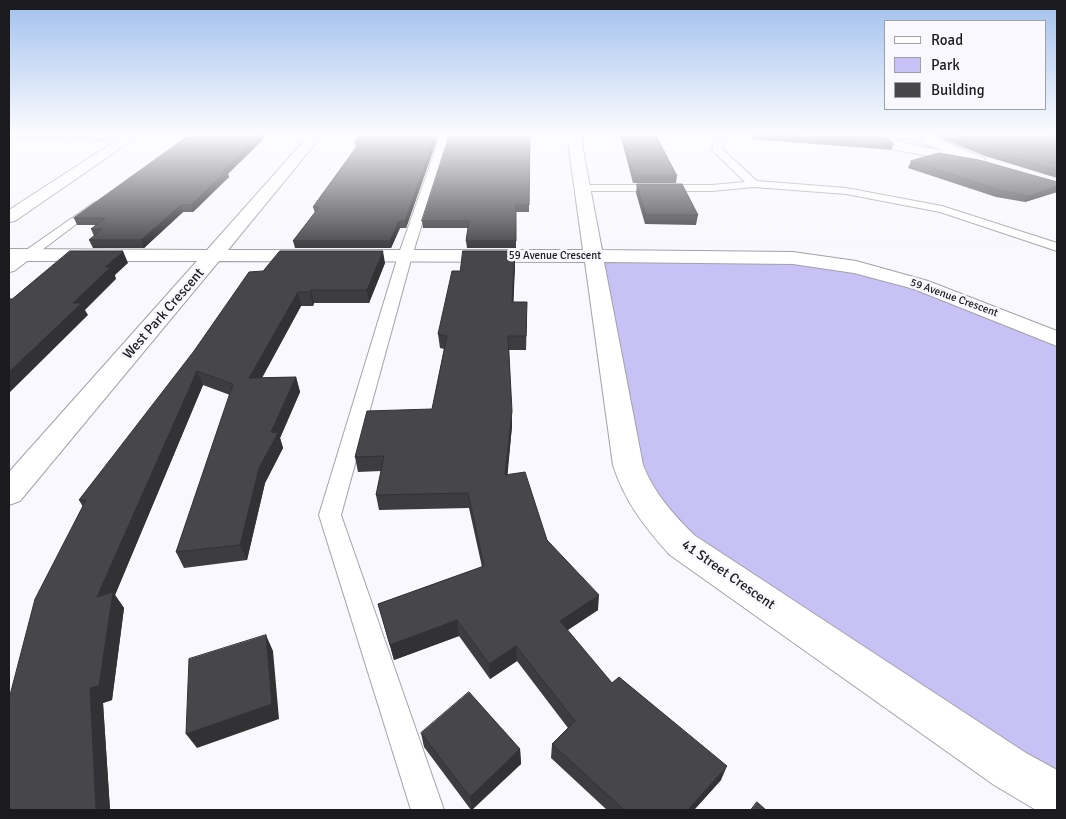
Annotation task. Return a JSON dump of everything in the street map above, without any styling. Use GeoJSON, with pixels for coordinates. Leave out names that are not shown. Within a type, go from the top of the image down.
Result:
{"type":"FeatureCollection","features":[{"type":"Feature","properties":{"kind":"street"},"geometry":{"type":"LineString","coordinates":[[9,216],[76,172]]}},
{"type":"Feature","properties":{"kind":"street","name":"West Park Crescent"},"geometry":{"type":"LineString","coordinates":[[9,493],[285,172]]}},
{"type":"Feature","properties":{"kind":"street","name":"41 Street Crescent"},"geometry":{"type":"LineString","coordinates":[[580,172],[628,465],[637,490],[660,522],[682,545],[1010,769],[1057,796]]}},
{"type":"Feature","properties":{"kind":"street","name":"59 Avenue Crescent"},"geometry":{"type":"LineString","coordinates":[[17,255],[792,258],[856,267],[950,295],[1057,339]]}},
{"type":"Feature","properties":{"kind":"lane"},"geometry":{"type":"LineString","coordinates":[[427,810],[330,514],[405,256],[433,172]]}},
{"type":"Feature","properties":{"kind":"lane"},"geometry":{"type":"LineString","coordinates":[[742,172],[754,184]]}},
{"type":"Feature","properties":{"kind":"lane"},"geometry":{"type":"LineString","coordinates":[[583,188],[712,188],[754,184],[846,191],[942,209],[1057,247]]}},
{"type":"Feature","properties":{"kind":"lane"},"geometry":{"type":"LineString","coordinates":[[9,268],[17,255],[106,196]]}},
{"type":"Feature","properties":{"kind":"green space"},"geometry":{"type":"Polygon","coordinates":[[[593,256],[793,258],[950,295],[1057,339],[1057,796],[1010,769],[646,505],[593,256]]]}},
{"type":"Feature","properties":{"kind":"building"},"geometry":{"type":"Polygon","coordinates":[[[138,172],[225,172],[191,205],[181,205],[141,240],[89,240],[102,229],[91,229],[105,218],[74,218],[138,172]]]}},
{"type":"Feature","properties":{"kind":"building"},"geometry":{"type":"Polygon","coordinates":[[[338,172],[422,172],[405,221],[399,221],[390,241],[293,241],[319,207],[313,207],[338,172]]]}},
{"type":"Feature","properties":{"kind":"building"},"geometry":{"type":"Polygon","coordinates":[[[438,172],[529,172],[529,205],[516,205],[516,241],[466,241],[469,221],[422,221],[438,172]]]}},
{"type":"Feature","properties":{"kind":"building"},"geometry":{"type":"Polygon","coordinates":[[[633,172],[675,172],[677,176],[634,176],[633,172]]]}},
{"type":"Feature","properties":{"kind":"building"},"geometry":{"type":"Polygon","coordinates":[[[945,172],[1022,172],[1057,182],[1057,186],[1029,196],[999,190],[945,172]]]}},
{"type":"Feature","properties":{"kind":"building"},"geometry":{"type":"Polygon","coordinates":[[[637,184],[682,184],[698,215],[646,215],[637,184]]]}},
{"type":"Feature","properties":{"kind":"building"},"geometry":{"type":"Polygon","coordinates":[[[70,251],[123,251],[105,267],[111,267],[73,303],[82,303],[9,372],[9,299],[12,299],[70,251]]]}},
{"type":"Feature","properties":{"kind":"building"},"geometry":{"type":"Polygon","coordinates":[[[280,251],[383,251],[367,290],[311,290],[310,292],[298,292],[249,378],[296,377],[271,432],[278,433],[259,468],[240,545],[176,552],[233,384],[197,371],[97,597],[113,592],[99,686],[90,688],[96,810],[9,810],[9,699],[35,599],[86,500],[79,500],[194,351],[249,272],[263,271],[280,251]]]}},
{"type":"Feature","properties":{"kind":"building"},"geometry":{"type":"Polygon","coordinates":[[[463,251],[515,251],[512,302],[527,302],[526,336],[508,336],[512,411],[505,475],[525,472],[547,540],[599,595],[560,621],[612,683],[619,677],[727,766],[688,810],[624,810],[552,744],[575,721],[516,646],[489,664],[457,620],[390,645],[378,604],[484,566],[468,493],[376,495],[384,456],[355,457],[367,411],[432,409],[447,336],[438,334],[452,271],[460,271],[463,251]]]}},
{"type":"Feature","properties":{"kind":"building"},"geometry":{"type":"Polygon","coordinates":[[[266,635],[272,704],[186,734],[189,659],[266,635]]]}},
{"type":"Feature","properties":{"kind":"building"},"geometry":{"type":"Polygon","coordinates":[[[469,692],[520,749],[470,797],[421,733],[469,692]]]}},
{"type":"Feature","properties":{"kind":"building"},"geometry":{"type":"Polygon","coordinates":[[[757,802],[766,810],[751,810],[757,802]]]}}]}
